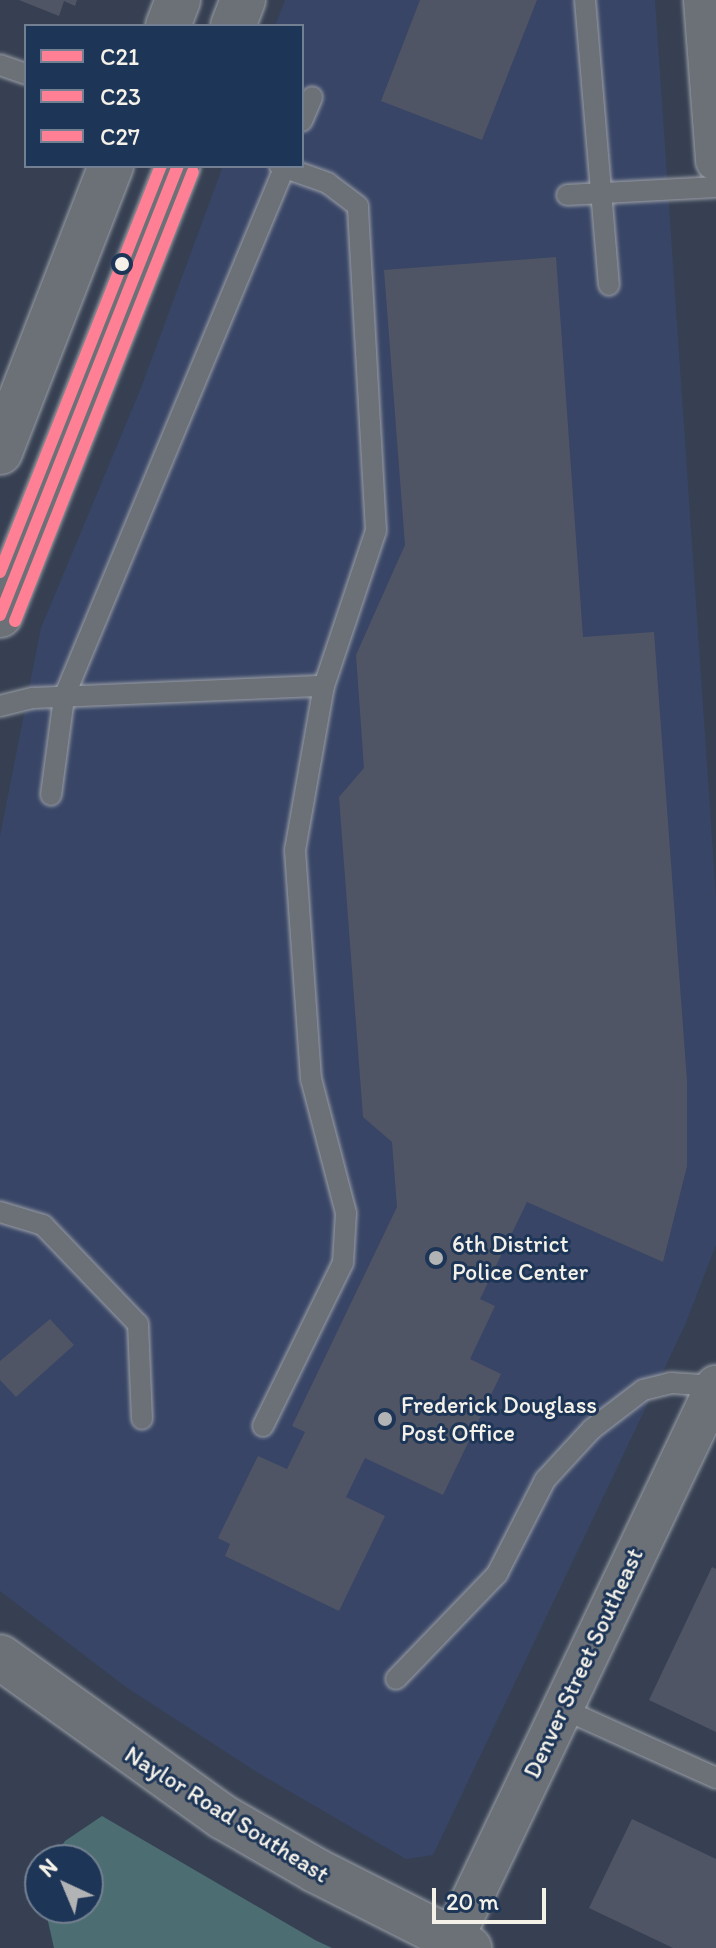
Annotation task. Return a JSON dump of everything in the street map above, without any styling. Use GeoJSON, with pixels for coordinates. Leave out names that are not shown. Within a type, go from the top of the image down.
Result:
{"type":"FeatureCollection","features":[{"type":"Feature","properties":{"kind":"main road"},"geometry":{"type":"LineString","coordinates":[[169,24],[178,0]]}},
{"type":"Feature","properties":{"kind":"main road"},"geometry":{"type":"LineString","coordinates":[[234,24],[243,0]]}},
{"type":"Feature","properties":{"kind":"main road"},"geometry":{"type":"LineString","coordinates":[[0,452],[110,168]]}},
{"type":"Feature","properties":{"kind":"main road"},"geometry":{"type":"LineString","coordinates":[[0,615],[177,168]]}},
{"type":"Feature","properties":{"kind":"main road","name":"Naylor Road Southeast"},"geometry":{"type":"LineString","coordinates":[[0,1657],[223,1817],[461,1944]]}},
{"type":"Feature","properties":{"kind":"street"},"geometry":{"type":"LineString","coordinates":[[704,0],[716,161]]}},
{"type":"Feature","properties":{"kind":"street","name":"Denver Street Southeast"},"geometry":{"type":"LineString","coordinates":[[461,1944],[561,1708],[716,1386]]}},
{"type":"Feature","properties":{"kind":"lane"},"geometry":{"type":"LineString","coordinates":[[585,0],[609,285]]}},
{"type":"Feature","properties":{"kind":"lane"},"geometry":{"type":"LineString","coordinates":[[0,65],[24,73]]}},
{"type":"Feature","properties":{"kind":"lane"},"geometry":{"type":"LineString","coordinates":[[304,116],[312,97]]}},
{"type":"Feature","properties":{"kind":"lane"},"geometry":{"type":"LineString","coordinates":[[51,795],[64,697],[283,168]]}},
{"type":"Feature","properties":{"kind":"lane"},"geometry":{"type":"LineString","coordinates":[[263,1426],[343,1263],[346,1213],[311,1079],[295,850],[324,686],[346,608],[376,531],[358,206],[328,183],[286,168]]}},
{"type":"Feature","properties":{"kind":"lane"},"geometry":{"type":"LineString","coordinates":[[567,195],[716,187]]}},
{"type":"Feature","properties":{"kind":"lane"},"geometry":{"type":"LineString","coordinates":[[0,706],[64,697],[324,686]]}},
{"type":"Feature","properties":{"kind":"lane"},"geometry":{"type":"LineString","coordinates":[[0,1212],[43,1225],[138,1324],[142,1419]]}},
{"type":"Feature","properties":{"kind":"lane"},"geometry":{"type":"LineString","coordinates":[[396,1679],[497,1574],[545,1480],[592,1429],[643,1390],[671,1383],[716,1386]]}},
{"type":"Feature","properties":{"kind":"lane"},"geometry":{"type":"LineString","coordinates":[[561,1708],[716,1778]]}},
{"type":"Feature","properties":{"kind":"shaded area"},"geometry":{"type":"Polygon","coordinates":[[[285,0],[655,0],[716,897],[716,1245],[685,1325],[433,1855],[406,1859],[260,1774],[126,1687],[0,1591],[0,836],[41,628],[141,388],[222,168],[304,168],[304,24],[276,24],[285,0]]]}},
{"type":"Feature","properties":{"kind":"green space"},"geometry":{"type":"Polygon","coordinates":[[[102,1816],[332,1948],[54,1948],[49,1924],[104,1924],[104,1844],[63,1844],[102,1816]]]}},
{"type":"Feature","properties":{"kind":"building"},"geometry":{"type":"Polygon","coordinates":[[[19,0],[77,0],[75,6],[64,1],[59,16],[19,0]]]}},
{"type":"Feature","properties":{"kind":"building"},"geometry":{"type":"Polygon","coordinates":[[[420,0],[537,0],[482,140],[381,101],[420,0]]]}},
{"type":"Feature","properties":{"kind":"building"},"geometry":{"type":"Polygon","coordinates":[[[556,257],[583,637],[654,632],[687,1081],[687,1166],[663,1262],[527,1202],[480,1299],[495,1306],[470,1359],[501,1374],[443,1495],[365,1458],[346,1497],[385,1516],[339,1611],[225,1556],[230,1544],[218,1538],[258,1456],[287,1469],[305,1432],[292,1426],[397,1207],[392,1142],[363,1117],[339,797],[364,768],[356,655],[405,545],[384,270],[556,257]]]}},
{"type":"Feature","properties":{"kind":"building"},"geometry":{"type":"Polygon","coordinates":[[[50,1319],[74,1345],[16,1397],[0,1380],[0,1361],[50,1319]]]}},
{"type":"Feature","properties":{"kind":"building"},"geometry":{"type":"Polygon","coordinates":[[[712,1567],[716,1569],[716,1732],[649,1700],[712,1567]]]}},
{"type":"Feature","properties":{"kind":"building"},"geometry":{"type":"Polygon","coordinates":[[[632,1819],[716,1859],[716,1948],[673,1948],[589,1908],[632,1819]]]}},
{"type":"Feature","properties":{"kind":"transit line","name":"C27"},"geometry":{"type":"LineString","coordinates":[[0,572],[160,168]]}},
{"type":"Feature","properties":{"kind":"transit line","name":"C21"},"geometry":{"type":"LineString","coordinates":[[0,615],[177,168]]}},
{"type":"Feature","properties":{"kind":"transit line","name":"C23"},"geometry":{"type":"LineString","coordinates":[[15,621],[193,172]]}},
{"type":"Feature","properties":{"kind":"place","name":"6th District Police Center"},"geometry":{"type":"Point","coordinates":[436,1258]}},
{"type":"Feature","properties":{"kind":"place","name":"Frederick Douglass Post Office"},"geometry":{"type":"Point","coordinates":[385,1419]}}]}
